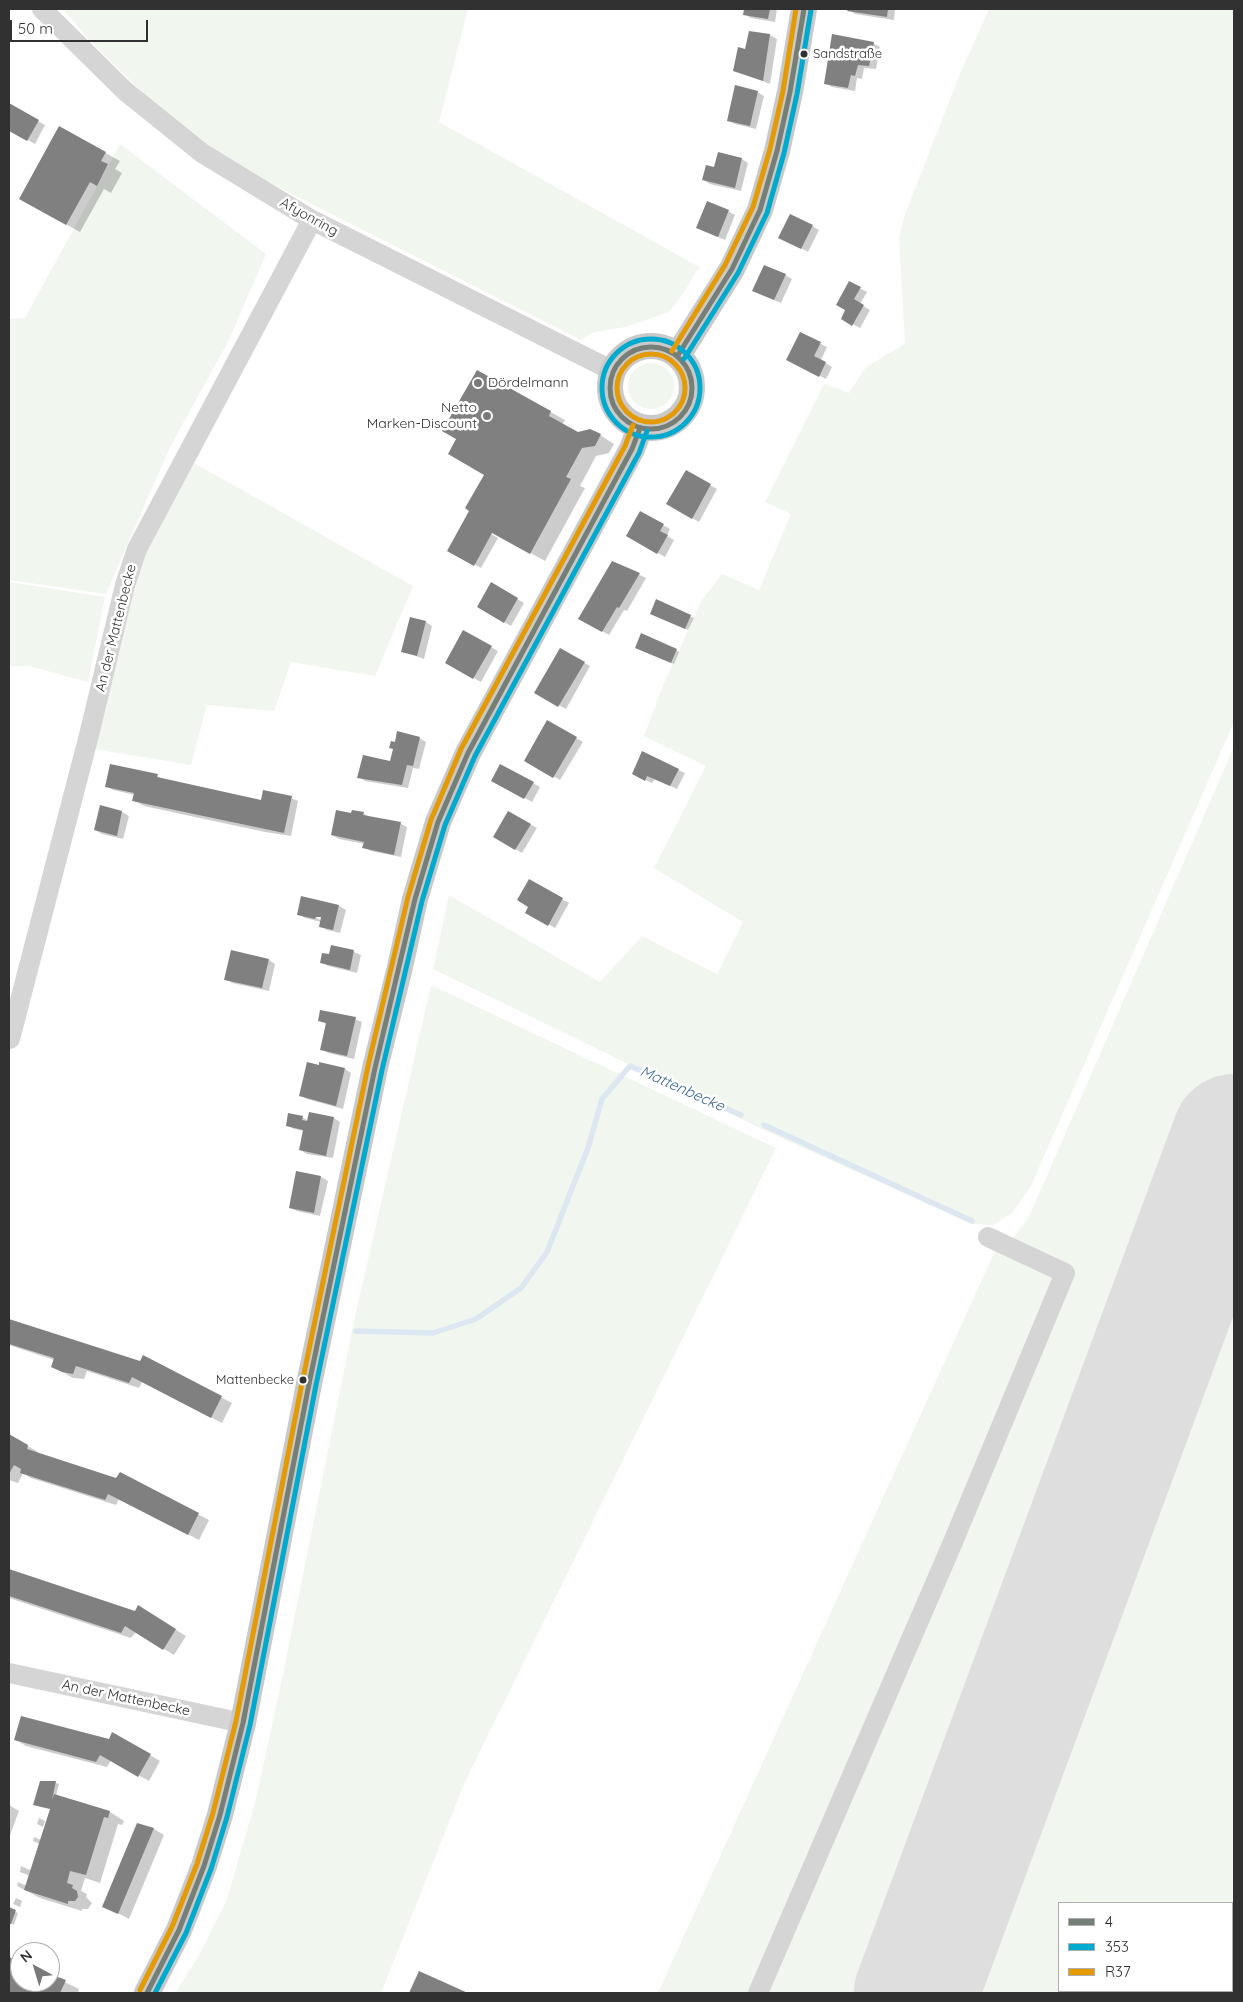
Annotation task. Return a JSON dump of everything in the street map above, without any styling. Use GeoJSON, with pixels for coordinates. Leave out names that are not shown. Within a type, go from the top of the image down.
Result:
{"type":"FeatureCollection","features":[{"type":"Feature","properties":{"kind":"main road"},"geometry":{"type":"LineString","coordinates":[[678,355],[732,269],[760,210],[777,151],[790,92],[804,9]]}},
{"type":"Feature","properties":{"kind":"main road"},"geometry":{"type":"LineString","coordinates":[[654,346],[667,349],[678,355],[687,366],[692,379],[693,393],[688,407],[680,418],[668,426],[654,429],[640,428],[628,422],[618,412],[611,399],[610,385],[613,372],[620,360],[629,352],[641,347],[654,346]]}},
{"type":"Feature","properties":{"kind":"main road"},"geometry":{"type":"LineString","coordinates":[[147,1993],[179,1930],[204,1866],[220,1815],[243,1723],[309,1384],[375,1068],[415,899],[438,822],[468,753],[632,449],[640,428]]}},
{"type":"Feature","properties":{"kind":"street","name":"Afyonring"},"geometry":{"type":"LineString","coordinates":[[42,9],[126,91],[202,153],[312,220],[613,372]]}},
{"type":"Feature","properties":{"kind":"street","name":"An der Mattenbecke"},"geometry":{"type":"LineString","coordinates":[[10,1039],[89,757],[125,585],[137,550],[312,220]]}},
{"type":"Feature","properties":{"kind":"street"},"geometry":{"type":"LineString","coordinates":[[758,1993],[949,1551],[1065,1273],[988,1237]]}},
{"type":"Feature","properties":{"kind":"street","name":"An der Mattenbecke"},"geometry":{"type":"LineString","coordinates":[[9,1673],[243,1723]]}},
{"type":"Feature","properties":{"kind":"shaded area"},"geometry":{"type":"Polygon","coordinates":[[[63,9],[468,9],[439,122],[701,268],[697,270],[685,291],[669,312],[626,327],[594,332],[581,340],[278,187],[197,139],[156,106],[91,42],[63,9]]]}},
{"type":"Feature","properties":{"kind":"shaded area"},"geometry":{"type":"Polygon","coordinates":[[[989,9],[1234,9],[1234,722],[1031,1186],[1013,1212],[994,1225],[972,1224],[766,1131],[433,969],[449,895],[600,982],[642,936],[717,974],[743,922],[654,868],[706,766],[644,736],[664,683],[702,600],[722,574],[759,590],[791,514],[765,502],[824,384],[849,393],[866,367],[905,344],[899,239],[904,217],[960,74],[989,9]]]}},
{"type":"Feature","properties":{"kind":"shaded area"},"geometry":{"type":"Polygon","coordinates":[[[120,144],[266,254],[228,342],[169,449],[106,594],[9,580],[9,319],[25,318],[120,144]]]}},
{"type":"Feature","properties":{"kind":"shaded area"},"geometry":{"type":"Polygon","coordinates":[[[651,363],[664,367],[670,373],[674,386],[670,399],[664,405],[651,409],[638,405],[632,399],[628,386],[632,373],[638,367],[651,363]]]}},
{"type":"Feature","properties":{"kind":"shaded area"},"geometry":{"type":"Polygon","coordinates":[[[194,463],[413,586],[375,676],[291,662],[274,711],[207,705],[191,765],[94,749],[127,601],[145,552],[194,463]]]}},
{"type":"Feature","properties":{"kind":"shaded area"},"geometry":{"type":"Polygon","coordinates":[[[9,582],[105,597],[88,682],[29,666],[9,666],[9,582]]]}},
{"type":"Feature","properties":{"kind":"shaded area"},"geometry":{"type":"Polygon","coordinates":[[[1234,747],[1234,1993],[658,1993],[995,1251],[1012,1239],[1029,1217],[1234,747]]]}},
{"type":"Feature","properties":{"kind":"shaded area"},"geometry":{"type":"Polygon","coordinates":[[[431,985],[776,1148],[464,1784],[381,1993],[175,1993],[198,1957],[226,1902],[255,1803],[354,1321],[431,985]]]}},
{"type":"Feature","properties":{"kind":"building"},"geometry":{"type":"Polygon","coordinates":[[[744,9],[770,9],[768,19],[743,15],[744,9]]]}},
{"type":"Feature","properties":{"kind":"building"},"geometry":{"type":"Polygon","coordinates":[[[848,9],[888,9],[887,17],[847,11],[848,9]]]}},
{"type":"Feature","properties":{"kind":"building"},"geometry":{"type":"Polygon","coordinates":[[[749,31],[770,34],[763,81],[733,71],[738,47],[745,49],[749,31]]]}},
{"type":"Feature","properties":{"kind":"building"},"geometry":{"type":"Polygon","coordinates":[[[832,34],[874,42],[869,66],[858,65],[855,76],[851,75],[848,88],[824,84],[832,34]]]}},
{"type":"Feature","properties":{"kind":"building"},"geometry":{"type":"Polygon","coordinates":[[[735,85],[758,91],[750,126],[727,121],[735,85]]]}},
{"type":"Feature","properties":{"kind":"building"},"geometry":{"type":"Polygon","coordinates":[[[9,103],[39,120],[27,141],[9,131],[9,103]]]}},
{"type":"Feature","properties":{"kind":"building"},"geometry":{"type":"Polygon","coordinates":[[[59,126],[106,152],[101,161],[108,164],[97,186],[90,182],[66,225],[19,199],[59,126]]]}},
{"type":"Feature","properties":{"kind":"building"},"geometry":{"type":"Polygon","coordinates":[[[718,152],[742,158],[735,188],[702,180],[706,165],[714,167],[718,152]]]}},
{"type":"Feature","properties":{"kind":"building"},"geometry":{"type":"Polygon","coordinates":[[[707,201],[729,210],[718,237],[696,228],[707,201]]]}},
{"type":"Feature","properties":{"kind":"building"},"geometry":{"type":"Polygon","coordinates":[[[790,214],[813,225],[801,249],[778,238],[790,214]]]}},
{"type":"Feature","properties":{"kind":"building"},"geometry":{"type":"Polygon","coordinates":[[[764,265],[786,274],[774,300],[752,291],[764,265]]]}},
{"type":"Feature","properties":{"kind":"building"},"geometry":{"type":"Polygon","coordinates":[[[849,281],[861,287],[854,299],[864,305],[852,326],[841,319],[845,310],[836,305],[849,281]]]}},
{"type":"Feature","properties":{"kind":"building"},"geometry":{"type":"Polygon","coordinates":[[[800,332],[821,342],[814,356],[826,362],[819,377],[786,360],[800,332]]]}},
{"type":"Feature","properties":{"kind":"building"},"geometry":{"type":"Polygon","coordinates":[[[477,370],[551,411],[549,416],[578,432],[590,429],[601,434],[595,446],[582,448],[566,477],[571,479],[530,554],[492,533],[474,566],[447,551],[469,511],[465,508],[484,475],[448,454],[456,439],[442,431],[477,370]]]}},
{"type":"Feature","properties":{"kind":"building"},"geometry":{"type":"Polygon","coordinates":[[[686,470],[711,484],[692,519],[666,504],[686,470]]]}},
{"type":"Feature","properties":{"kind":"building"},"geometry":{"type":"Polygon","coordinates":[[[640,511],[664,524],[660,531],[668,535],[657,554],[626,536],[640,511]]]}},
{"type":"Feature","properties":{"kind":"building"},"geometry":{"type":"Polygon","coordinates":[[[612,561],[640,573],[602,632],[578,619],[612,561]]]}},
{"type":"Feature","properties":{"kind":"building"},"geometry":{"type":"Polygon","coordinates":[[[491,582],[518,598],[504,623],[477,607],[491,582]]]}},
{"type":"Feature","properties":{"kind":"building"},"geometry":{"type":"Polygon","coordinates":[[[656,599],[691,615],[685,629],[650,614],[656,599]]]}},
{"type":"Feature","properties":{"kind":"building"},"geometry":{"type":"Polygon","coordinates":[[[410,617],[426,621],[417,656],[401,652],[410,617]]]}},
{"type":"Feature","properties":{"kind":"building"},"geometry":{"type":"Polygon","coordinates":[[[463,630],[492,646],[473,679],[445,663],[463,630]]]}},
{"type":"Feature","properties":{"kind":"building"},"geometry":{"type":"Polygon","coordinates":[[[641,633],[677,649],[671,663],[635,648],[641,633]]]}},
{"type":"Feature","properties":{"kind":"building"},"geometry":{"type":"Polygon","coordinates":[[[560,648],[585,662],[558,707],[534,693],[560,648]]]}},
{"type":"Feature","properties":{"kind":"building"},"geometry":{"type":"Polygon","coordinates":[[[547,720],[577,737],[553,778],[524,761],[547,720]]]}},
{"type":"Feature","properties":{"kind":"building"},"geometry":{"type":"Polygon","coordinates":[[[397,731],[420,737],[413,766],[407,765],[402,785],[357,778],[363,755],[390,761],[393,749],[389,748],[391,741],[395,742],[397,731]]]}},
{"type":"Feature","properties":{"kind":"building"},"geometry":{"type":"Polygon","coordinates":[[[642,751],[679,769],[670,786],[647,776],[645,781],[632,774],[642,751]]]}},
{"type":"Feature","properties":{"kind":"building"},"geometry":{"type":"Polygon","coordinates":[[[110,764],[158,774],[157,777],[261,800],[263,790],[292,796],[284,833],[132,801],[134,793],[105,787],[110,764]]]}},
{"type":"Feature","properties":{"kind":"building"},"geometry":{"type":"Polygon","coordinates":[[[500,764],[534,782],[524,799],[491,781],[500,764]]]}},
{"type":"Feature","properties":{"kind":"building"},"geometry":{"type":"Polygon","coordinates":[[[100,805],[122,811],[117,836],[94,830],[100,805]]]}},
{"type":"Feature","properties":{"kind":"building"},"geometry":{"type":"Polygon","coordinates":[[[336,810],[351,813],[352,810],[364,812],[363,815],[401,822],[394,855],[362,848],[364,842],[331,835],[336,810]]]}},
{"type":"Feature","properties":{"kind":"building"},"geometry":{"type":"Polygon","coordinates":[[[508,811],[531,824],[515,850],[493,837],[508,811]]]}},
{"type":"Feature","properties":{"kind":"building"},"geometry":{"type":"Polygon","coordinates":[[[529,879],[563,898],[548,926],[525,913],[528,907],[517,900],[529,879]]]}},
{"type":"Feature","properties":{"kind":"building"},"geometry":{"type":"Polygon","coordinates":[[[301,896],[339,905],[333,930],[319,927],[321,917],[316,917],[315,919],[297,915],[301,896]]]}},
{"type":"Feature","properties":{"kind":"building"},"geometry":{"type":"Polygon","coordinates":[[[331,945],[354,950],[350,970],[320,963],[322,953],[329,954],[331,945]]]}},
{"type":"Feature","properties":{"kind":"building"},"geometry":{"type":"Polygon","coordinates":[[[231,950],[269,959],[262,988],[224,980],[231,950]]]}},
{"type":"Feature","properties":{"kind":"building"},"geometry":{"type":"Polygon","coordinates":[[[320,1010],[356,1017],[347,1056],[320,1050],[326,1023],[318,1021],[320,1010]]]}},
{"type":"Feature","properties":{"kind":"building"},"geometry":{"type":"Polygon","coordinates":[[[307,1062],[319,1065],[319,1062],[345,1068],[336,1106],[299,1096],[307,1062]]]}},
{"type":"Feature","properties":{"kind":"building"},"geometry":{"type":"Polygon","coordinates":[[[309,1112],[334,1117],[326,1156],[299,1150],[303,1130],[286,1126],[288,1113],[303,1116],[302,1120],[307,1121],[309,1112]]]}},
{"type":"Feature","properties":{"kind":"building"},"geometry":{"type":"Polygon","coordinates":[[[296,1171],[321,1176],[314,1213],[289,1208],[296,1171]]]}},
{"type":"Feature","properties":{"kind":"building"},"geometry":{"type":"Polygon","coordinates":[[[9,1319],[140,1361],[143,1355],[222,1396],[211,1418],[132,1377],[129,1383],[76,1366],[73,1374],[62,1372],[51,1367],[54,1358],[9,1344],[9,1319]]]}},
{"type":"Feature","properties":{"kind":"building"},"geometry":{"type":"Polygon","coordinates":[[[9,1434],[28,1445],[27,1449],[116,1478],[120,1472],[199,1513],[188,1535],[108,1494],[105,1500],[20,1473],[21,1469],[14,1465],[9,1474],[9,1434]]]}},
{"type":"Feature","properties":{"kind":"building"},"geometry":{"type":"Polygon","coordinates":[[[9,1569],[135,1611],[138,1605],[176,1629],[163,1650],[125,1626],[121,1633],[9,1596],[9,1569]]]}},
{"type":"Feature","properties":{"kind":"building"},"geometry":{"type":"Polygon","coordinates":[[[21,1716],[109,1739],[112,1732],[151,1754],[138,1777],[100,1755],[96,1762],[14,1740],[21,1716]]]}},
{"type":"Feature","properties":{"kind":"building"},"geometry":{"type":"Polygon","coordinates":[[[40,1781],[56,1781],[52,1800],[54,1794],[110,1811],[108,1818],[104,1817],[86,1875],[70,1871],[67,1883],[73,1885],[72,1888],[77,1891],[78,1897],[75,1901],[68,1901],[68,1904],[24,1890],[50,1809],[33,1805],[40,1781]]]}},
{"type":"Feature","properties":{"kind":"building"},"geometry":{"type":"Polygon","coordinates":[[[137,1823],[154,1828],[118,1914],[102,1907],[137,1823]]]}},
{"type":"Feature","properties":{"kind":"building"},"geometry":{"type":"Polygon","coordinates":[[[9,1907],[16,1910],[11,1924],[9,1924],[9,1907]]]}},
{"type":"Feature","properties":{"kind":"building"},"geometry":{"type":"Polygon","coordinates":[[[9,1957],[10,1992],[60,1992],[60,1978],[66,1980],[60,1993],[9,1993],[9,1957]]]}},
{"type":"Feature","properties":{"kind":"building"},"geometry":{"type":"Polygon","coordinates":[[[419,1971],[468,1993],[409,1993],[419,1971]]]}},
{"type":"Feature","properties":{"kind":"waterway","name":"Mattenbecke"},"geometry":{"type":"LineString","coordinates":[[356,1331],[433,1333],[476,1319],[521,1288],[547,1252],[588,1148],[602,1099],[630,1066],[741,1115]]}},
{"type":"Feature","properties":{"kind":"waterway","name":"Mattenbecke"},"geometry":{"type":"LineString","coordinates":[[764,1125],[972,1221]]}},
{"type":"Feature","properties":{"kind":"runway"},"geometry":{"type":"LineString","coordinates":[[916,1993],[1234,1136]]}},
{"type":"Feature","properties":{"kind":"transit line","name":"R37"},"geometry":{"type":"LineString","coordinates":[[672,351],[725,265],[753,207],[770,149],[783,91],[796,9]]}},
{"type":"Feature","properties":{"kind":"transit line","name":"4"},"geometry":{"type":"LineString","coordinates":[[678,355],[732,269],[760,210],[777,151],[790,92],[804,9]]}},
{"type":"Feature","properties":{"kind":"transit line","name":"353"},"geometry":{"type":"LineString","coordinates":[[684,359],[738,273],[767,213],[784,153],[797,94],[811,10]]}},
{"type":"Feature","properties":{"kind":"transit line","name":"353"},"geometry":{"type":"LineString","coordinates":[[651,339],[670,343],[686,353],[696,369],[700,388],[696,407],[686,423],[670,433],[651,437],[632,433],[616,423],[606,407],[602,388],[606,369],[616,353],[632,343],[651,339]]}},
{"type":"Feature","properties":{"kind":"transit line","name":"4"},"geometry":{"type":"LineString","coordinates":[[643,347],[659,347],[674,354],[685,365],[692,380],[692,388],[689,404],[680,417],[659,429],[643,429],[628,422],[617,411],[610,396],[610,380],[617,365],[628,354],[643,347]]}},
{"type":"Feature","properties":{"kind":"transit line","name":"R37"},"geometry":{"type":"LineString","coordinates":[[651,354],[664,357],[675,364],[682,375],[685,388],[682,401],[675,412],[664,419],[651,422],[638,419],[627,412],[620,401],[617,388],[620,375],[627,364],[638,357],[651,354]]}},
{"type":"Feature","properties":{"kind":"transit line","name":"R37"},"geometry":{"type":"LineString","coordinates":[[140,1990],[172,1927],[197,1864],[213,1813],[236,1721],[302,1383],[368,1066],[408,897],[431,820],[461,749],[625,446],[633,425]]}},
{"type":"Feature","properties":{"kind":"transit line","name":"4"},"geometry":{"type":"LineString","coordinates":[[147,1993],[179,1930],[204,1866],[220,1815],[243,1723],[309,1384],[375,1068],[415,899],[438,822],[468,753],[632,449],[640,428]]}},
{"type":"Feature","properties":{"kind":"transit line","name":"353"},"geometry":{"type":"LineString","coordinates":[[155,1993],[186,1933],[211,1869],[227,1817],[250,1725],[316,1385],[382,1070],[422,901],[445,825],[475,756],[639,453],[647,431]]}},
{"type":"Feature","properties":{"kind":"place","name":"Sandstraße"},"geometry":{"type":"Point","coordinates":[804,54]}},
{"type":"Feature","properties":{"kind":"place","name":"Dördelmann"},"geometry":{"type":"Point","coordinates":[478,383]}},
{"type":"Feature","properties":{"kind":"place","name":"Netto Marken-Discount"},"geometry":{"type":"Point","coordinates":[487,416]}},
{"type":"Feature","properties":{"kind":"place","name":"Mattenbecke"},"geometry":{"type":"Point","coordinates":[303,1380]}}]}
